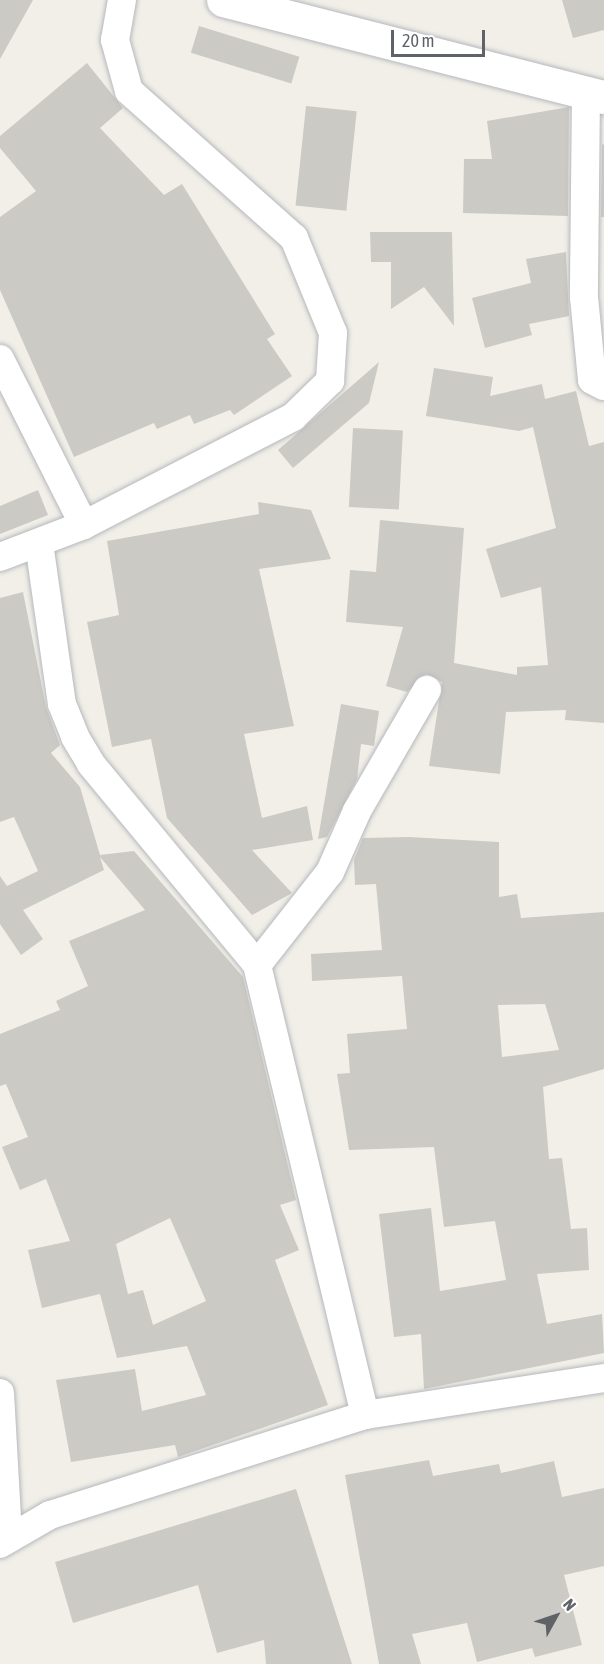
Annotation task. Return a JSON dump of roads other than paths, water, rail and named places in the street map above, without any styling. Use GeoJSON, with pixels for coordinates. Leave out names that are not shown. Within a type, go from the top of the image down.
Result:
{"type":"FeatureCollection","features":[{"type":"Feature","properties":{"kind":"main road"},"geometry":{"type":"LineString","coordinates":[[223,0],[595,95]]}},
{"type":"Feature","properties":{"kind":"street"},"geometry":{"type":"LineString","coordinates":[[0,557],[84,525],[293,417],[330,381],[333,333],[294,238],[129,91],[115,40],[122,0]]}},
{"type":"Feature","properties":{"kind":"street"},"geometry":{"type":"LineString","coordinates":[[595,95],[584,297],[592,380],[604,386]]}},
{"type":"Feature","properties":{"kind":"street"},"geometry":{"type":"LineString","coordinates":[[0,359],[84,525]]}},
{"type":"Feature","properties":{"kind":"street"},"geometry":{"type":"LineString","coordinates":[[39,543],[62,704],[75,737],[91,764],[257,965],[365,1415]]}},
{"type":"Feature","properties":{"kind":"street"},"geometry":{"type":"LineString","coordinates":[[257,965],[330,872],[357,811],[427,690]]}},
{"type":"Feature","properties":{"kind":"street"},"geometry":{"type":"LineString","coordinates":[[0,1393],[4,1540],[50,1515],[365,1415],[604,1378]]}}]}
